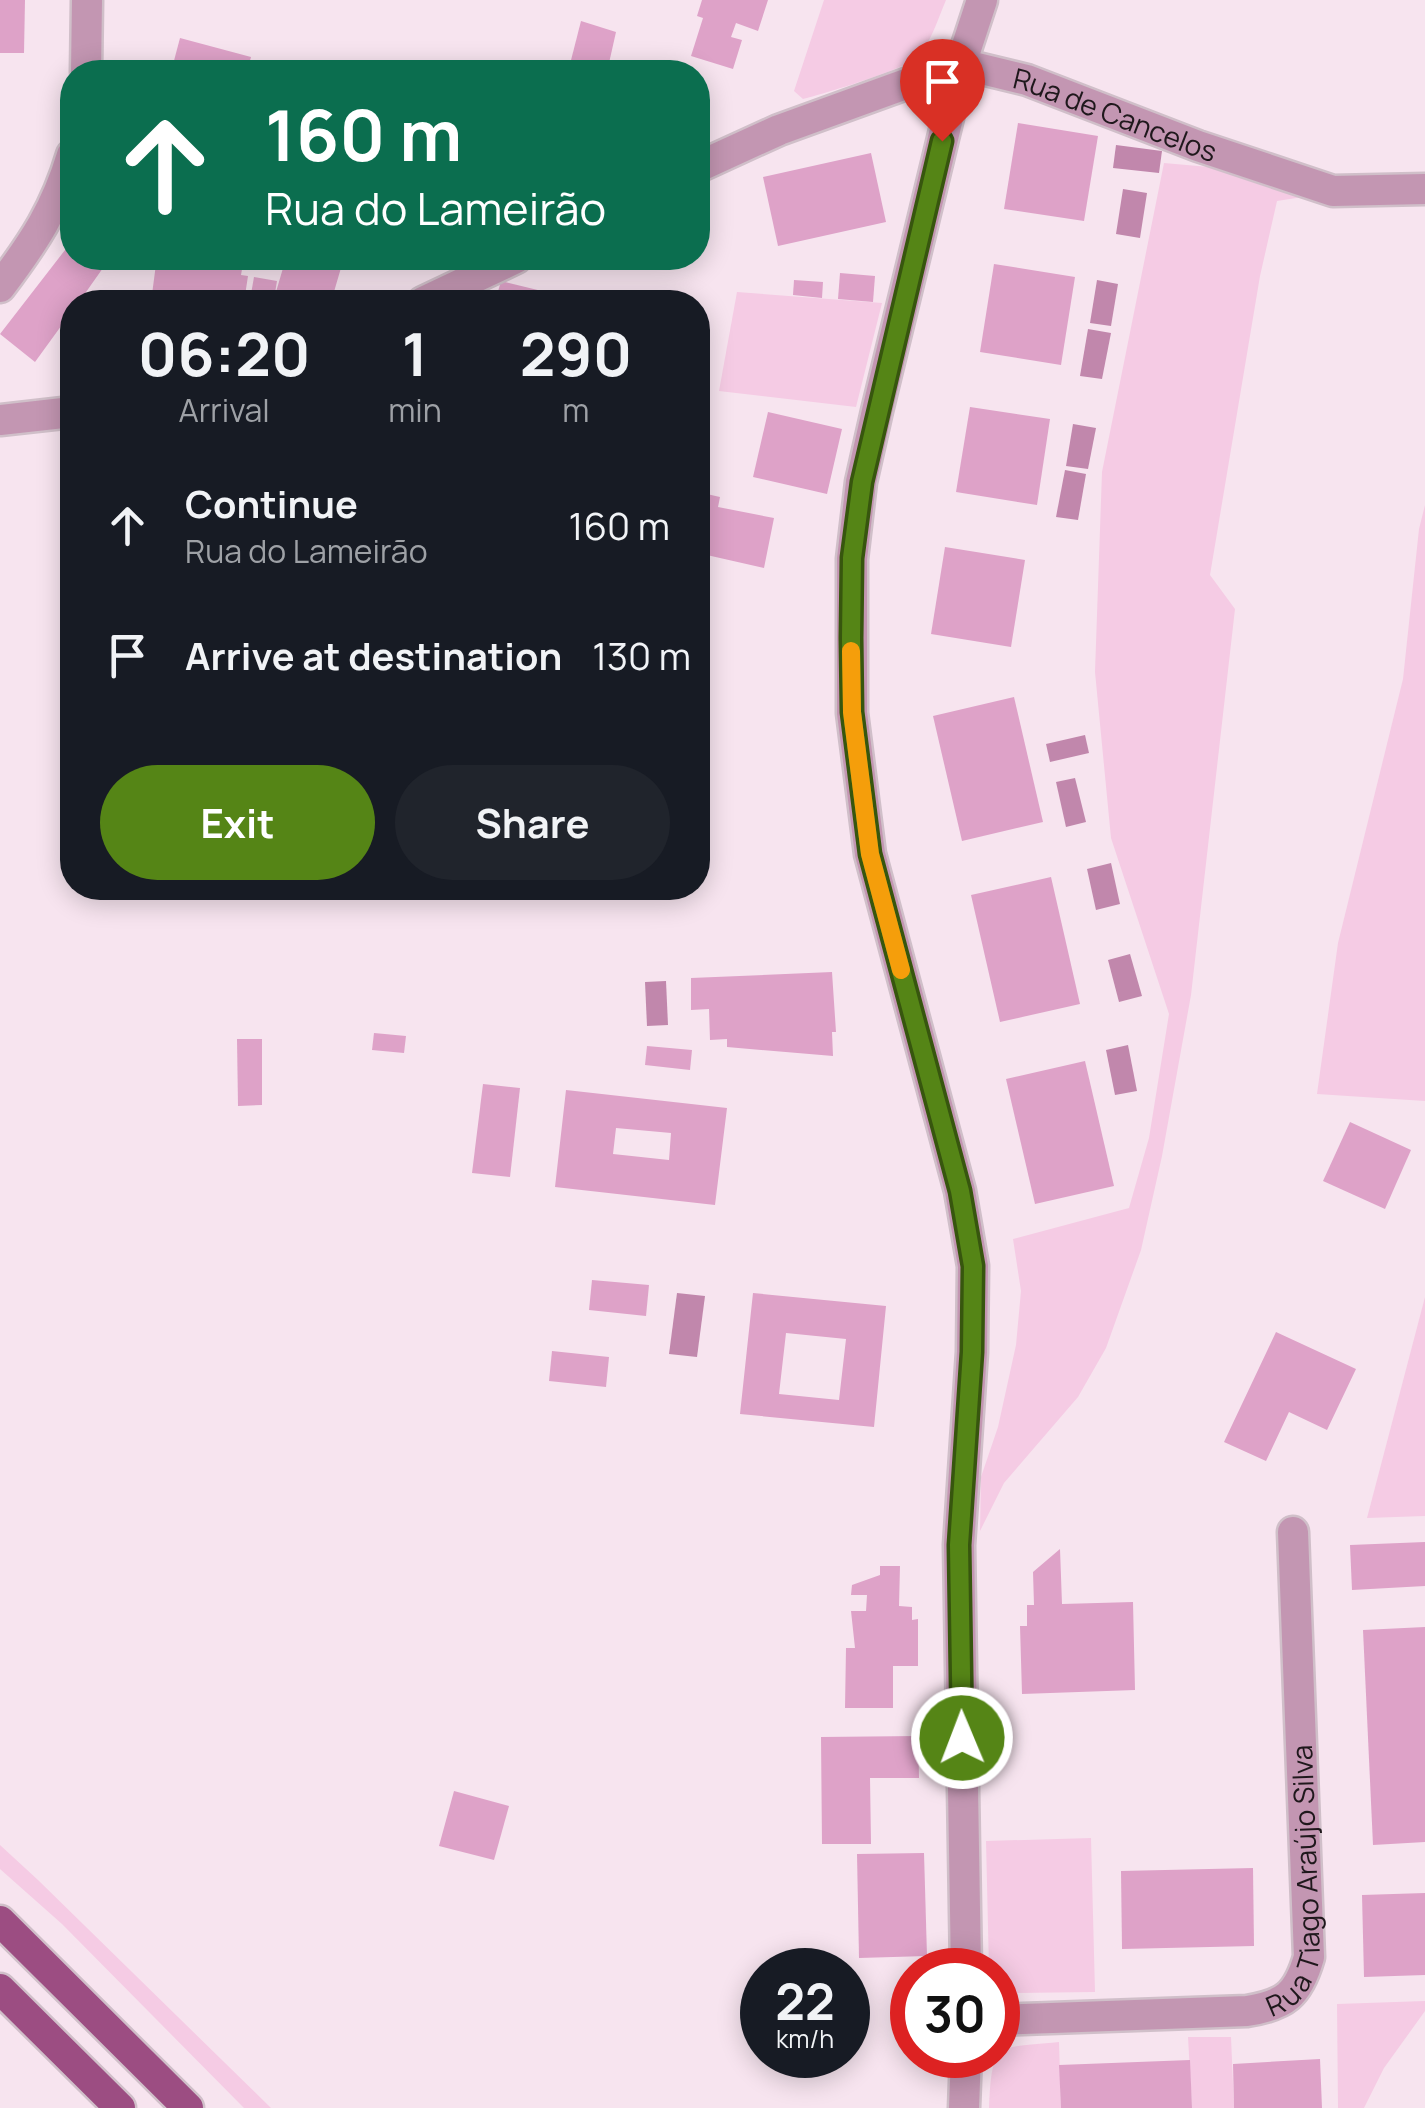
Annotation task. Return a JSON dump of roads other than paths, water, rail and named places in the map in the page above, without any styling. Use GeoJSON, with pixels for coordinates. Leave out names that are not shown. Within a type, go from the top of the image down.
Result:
{"type":"FeatureCollection","features":[{"type":"Feature","properties":{"kind":"main road"},"geometry":{"type":"LineString","coordinates":[[0,1921],[188,2108]]}},
{"type":"Feature","properties":{"kind":"main road"},"geometry":{"type":"LineString","coordinates":[[0,1989],[120,2108]]}},
{"type":"Feature","properties":{"kind":"street"},"geometry":{"type":"LineString","coordinates":[[86,60],[87,0]]}},
{"type":"Feature","properties":{"kind":"street"},"geometry":{"type":"LineString","coordinates":[[966,1948],[959,1545],[972,1352],[973,1266],[960,1191],[870,854],[852,712],[852,558],[877,411],[962,64],[982,0]]}},
{"type":"Feature","properties":{"kind":"street"},"geometry":{"type":"LineString","coordinates":[[710,161],[779,130],[962,64]]}},
{"type":"Feature","properties":{"kind":"street","name":"Rua de Cancelos"},"geometry":{"type":"LineString","coordinates":[[962,64],[1027,80],[1198,146],[1333,191],[1425,189]]}},
{"type":"Feature","properties":{"kind":"street"},"geometry":{"type":"LineString","coordinates":[[0,287],[38,237],[60,190]]}},
{"type":"Feature","properties":{"kind":"street"},"geometry":{"type":"LineString","coordinates":[[449,290],[491,270]]}},
{"type":"Feature","properties":{"kind":"street"},"geometry":{"type":"LineString","coordinates":[[0,420],[60,413]]}},
{"type":"Feature","properties":{"kind":"street","name":"Rua Tiago Araújo Silva"},"geometry":{"type":"LineString","coordinates":[[1020,2019],[1247,2011],[1271,2007],[1291,1996],[1303,1978],[1309,1957],[1294,1532]]}},
{"type":"Feature","properties":{"kind":"street"},"geometry":{"type":"LineString","coordinates":[[964,2108],[965,2078]]}}]}
